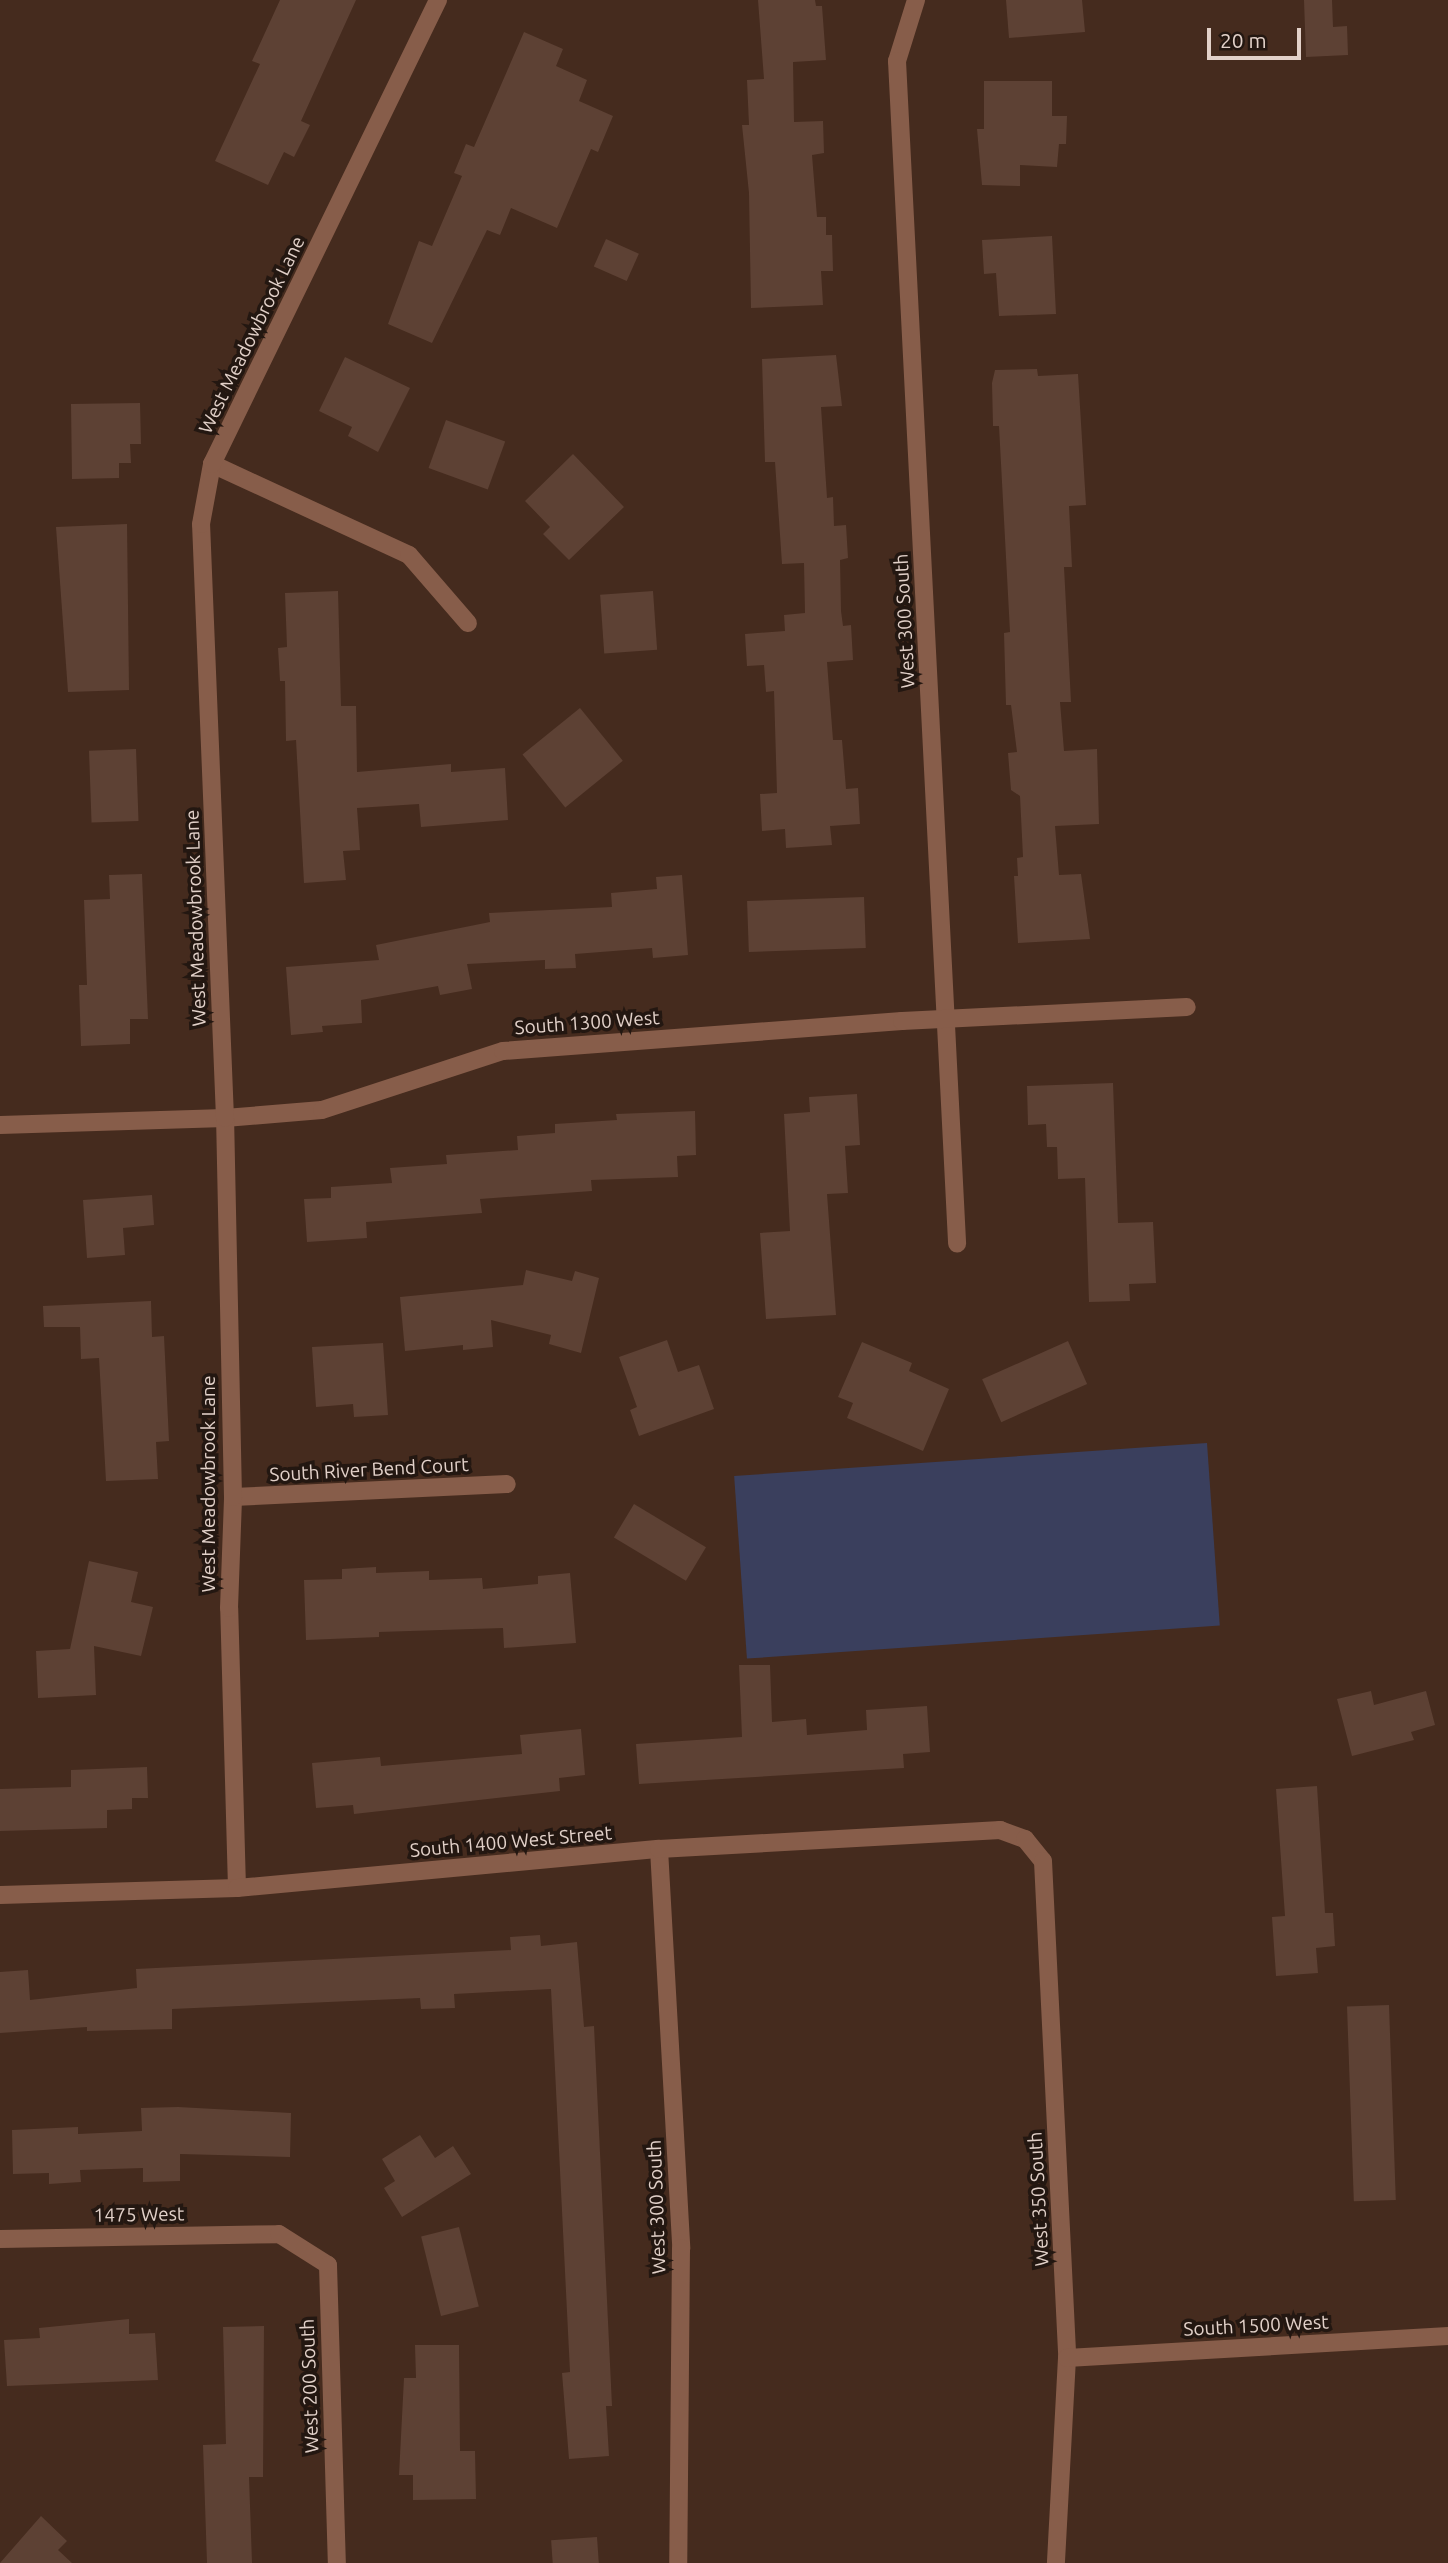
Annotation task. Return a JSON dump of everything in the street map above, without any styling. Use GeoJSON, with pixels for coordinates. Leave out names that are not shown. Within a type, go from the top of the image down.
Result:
{"type":"FeatureCollection","features":[{"type":"Feature","properties":{"kind":"street","name":"West Meadowbrook Lane"},"geometry":{"type":"LineString","coordinates":[[237,1888],[229,1608],[233,1497],[225,1118],[201,524],[212,464],[438,0]]}},
{"type":"Feature","properties":{"kind":"street","name":"West 300 South"},"geometry":{"type":"LineString","coordinates":[[916,0],[897,61],[957,1243]]}},
{"type":"Feature","properties":{"kind":"street"},"geometry":{"type":"LineString","coordinates":[[212,464],[409,555],[468,623]]}},
{"type":"Feature","properties":{"kind":"street","name":"South 1300 West"},"geometry":{"type":"LineString","coordinates":[[0,1125],[225,1118],[322,1110],[503,1051],[946,1018],[1187,1007]]}},
{"type":"Feature","properties":{"kind":"street","name":"South River Bend Court"},"geometry":{"type":"LineString","coordinates":[[233,1497],[507,1484]]}},
{"type":"Feature","properties":{"kind":"street","name":"South 1400 West Street"},"geometry":{"type":"LineString","coordinates":[[0,1895],[237,1888],[659,1849],[1000,1830],[1024,1839]]}},
{"type":"Feature","properties":{"kind":"street","name":"West 350 South"},"geometry":{"type":"LineString","coordinates":[[1024,1839],[1043,1861],[1067,2358],[1056,2563]]}},
{"type":"Feature","properties":{"kind":"street","name":"West 300 South"},"geometry":{"type":"LineString","coordinates":[[659,1849],[681,2248],[678,2563]]}},
{"type":"Feature","properties":{"kind":"street","name":"1475 West"},"geometry":{"type":"LineString","coordinates":[[0,2239],[279,2234]]}},
{"type":"Feature","properties":{"kind":"street","name":"West 200 South"},"geometry":{"type":"LineString","coordinates":[[279,2234],[328,2265],[337,2563]]}},
{"type":"Feature","properties":{"kind":"street","name":"South 1500 West"},"geometry":{"type":"LineString","coordinates":[[1067,2358],[1448,2336]]}},
{"type":"Feature","properties":{"kind":"shaded area"},"geometry":{"type":"Polygon","coordinates":[[[1207,1443],[1220,1626],[747,1659],[734,1476],[1207,1443]]]}},
{"type":"Feature","properties":{"kind":"building"},"geometry":{"type":"Polygon","coordinates":[[[280,0],[356,0],[301,121],[310,125],[294,157],[284,152],[268,185],[215,161],[260,64],[252,61],[280,0]]]}},
{"type":"Feature","properties":{"kind":"building"},"geometry":{"type":"Polygon","coordinates":[[[758,0],[815,0],[816,6],[822,6],[826,60],[793,62],[794,122],[823,121],[824,153],[812,155],[817,217],[826,217],[826,235],[832,235],[833,271],[821,271],[823,305],[751,308],[749,193],[742,125],[749,125],[747,80],[764,79],[758,0]]]}},
{"type":"Feature","properties":{"kind":"building"},"geometry":{"type":"Polygon","coordinates":[[[1006,0],[1082,0],[1085,32],[1009,38],[1006,0]]]}},
{"type":"Feature","properties":{"kind":"building"},"geometry":{"type":"Polygon","coordinates":[[[1304,0],[1332,0],[1333,27],[1347,26],[1348,55],[1306,57],[1304,0]]]}},
{"type":"Feature","properties":{"kind":"building"},"geometry":{"type":"Polygon","coordinates":[[[524,32],[563,49],[556,66],[587,80],[579,101],[613,116],[598,152],[591,149],[557,228],[511,208],[500,235],[487,230],[432,343],[388,324],[419,241],[432,246],[462,176],[454,173],[466,144],[474,147],[524,32]]]}},
{"type":"Feature","properties":{"kind":"building"},"geometry":{"type":"Polygon","coordinates":[[[984,81],[1052,81],[1052,116],[1067,116],[1066,144],[1059,144],[1057,167],[1020,165],[1020,186],[982,185],[977,129],[984,129],[984,81]]]}},
{"type":"Feature","properties":{"kind":"building"},"geometry":{"type":"Polygon","coordinates":[[[1052,236],[1056,314],[999,316],[996,273],[984,274],[982,240],[1052,236]]]}},
{"type":"Feature","properties":{"kind":"building"},"geometry":{"type":"Polygon","coordinates":[[[606,239],[639,254],[627,281],[594,266],[606,239]]]}},
{"type":"Feature","properties":{"kind":"building"},"geometry":{"type":"Polygon","coordinates":[[[836,355],[842,406],[821,407],[827,498],[833,497],[834,526],[846,525],[848,558],[840,560],[841,611],[843,626],[851,625],[853,660],[827,662],[833,740],[842,740],[846,789],[858,788],[860,824],[830,826],[832,845],[786,848],[785,829],[762,831],[760,794],[777,793],[774,691],[766,692],[764,665],[747,666],[745,634],[785,631],[784,615],[805,613],[804,563],[782,564],[775,462],[765,462],[762,359],[836,355]]]}},
{"type":"Feature","properties":{"kind":"building"},"geometry":{"type":"Polygon","coordinates":[[[345,357],[410,388],[378,452],[348,436],[352,427],[319,411],[345,357]]]}},
{"type":"Feature","properties":{"kind":"building"},"geometry":{"type":"Polygon","coordinates":[[[1037,369],[1038,376],[1078,374],[1086,505],[1069,506],[1072,567],[1064,567],[1071,702],[1060,702],[1064,751],[1097,749],[1099,824],[1055,826],[1059,875],[1081,874],[1090,939],[1018,943],[1014,876],[1018,876],[1017,858],[1023,857],[1020,796],[1011,790],[1008,753],[1017,752],[1011,705],[1006,705],[1004,633],[1010,632],[999,426],[993,426],[992,383],[995,370],[1037,369]]]}},
{"type":"Feature","properties":{"kind":"building"},"geometry":{"type":"Polygon","coordinates":[[[140,403],[141,444],[130,444],[131,463],[119,463],[119,478],[72,479],[71,404],[140,403]]]}},
{"type":"Feature","properties":{"kind":"building"},"geometry":{"type":"Polygon","coordinates":[[[446,420],[505,442],[488,489],[429,468],[446,420]]]}},
{"type":"Feature","properties":{"kind":"building"},"geometry":{"type":"Polygon","coordinates":[[[573,454],[624,507],[569,560],[543,534],[550,527],[525,501],[573,454]]]}},
{"type":"Feature","properties":{"kind":"building"},"geometry":{"type":"Polygon","coordinates":[[[127,524],[129,690],[68,692],[56,527],[127,524]]]}},
{"type":"Feature","properties":{"kind":"building"},"geometry":{"type":"Polygon","coordinates":[[[338,591],[341,706],[356,706],[357,772],[451,764],[451,772],[505,768],[508,820],[421,827],[419,804],[357,808],[360,850],[343,851],[346,880],[304,883],[296,740],[286,741],[285,681],[280,681],[278,648],[287,647],[285,593],[338,591]]]}},
{"type":"Feature","properties":{"kind":"building"},"geometry":{"type":"Polygon","coordinates":[[[653,591],[657,650],[604,654],[600,595],[653,591]]]}},
{"type":"Feature","properties":{"kind":"building"},"geometry":{"type":"Polygon","coordinates":[[[580,708],[623,761],[565,807],[522,755],[580,708]]]}},
{"type":"Feature","properties":{"kind":"building"},"geometry":{"type":"Polygon","coordinates":[[[136,749],[139,821],[92,823],[89,751],[136,749]]]}},
{"type":"Feature","properties":{"kind":"building"},"geometry":{"type":"Polygon","coordinates":[[[142,874],[148,1019],[130,1019],[130,1044],[81,1046],[79,985],[87,985],[84,900],[110,899],[109,875],[142,874]]]}},
{"type":"Feature","properties":{"kind":"building"},"geometry":{"type":"Polygon","coordinates":[[[682,875],[688,955],[653,958],[652,948],[575,954],[576,968],[545,969],[545,960],[467,964],[472,989],[440,995],[438,986],[361,1000],[362,1023],[322,1026],[323,1032],[291,1035],[286,967],[379,960],[376,945],[490,922],[489,913],[612,907],[611,893],[657,889],[656,877],[682,875]]]}},
{"type":"Feature","properties":{"kind":"building"},"geometry":{"type":"Polygon","coordinates":[[[864,897],[866,948],[749,952],[747,901],[864,897]]]}},
{"type":"Feature","properties":{"kind":"building"},"geometry":{"type":"Polygon","coordinates":[[[1113,1083],[1118,1223],[1153,1222],[1156,1283],[1129,1284],[1130,1301],[1089,1302],[1085,1178],[1058,1179],[1057,1147],[1047,1147],[1046,1124],[1028,1125],[1027,1086],[1113,1083]]]}},
{"type":"Feature","properties":{"kind":"building"},"geometry":{"type":"Polygon","coordinates":[[[857,1094],[860,1145],[845,1146],[848,1193],[827,1194],[836,1315],[766,1319],[760,1233],[790,1231],[784,1114],[810,1112],[809,1097],[857,1094]]]}},
{"type":"Feature","properties":{"kind":"building"},"geometry":{"type":"Polygon","coordinates":[[[695,1111],[696,1155],[677,1156],[678,1177],[591,1180],[592,1191],[480,1199],[482,1213],[366,1222],[367,1238],[307,1242],[304,1199],[331,1198],[331,1187],[392,1183],[390,1168],[447,1164],[446,1155],[518,1150],[517,1136],[555,1133],[555,1124],[617,1120],[616,1114],[695,1111]]]}},
{"type":"Feature","properties":{"kind":"building"},"geometry":{"type":"Polygon","coordinates":[[[152,1195],[154,1225],[123,1228],[125,1255],[87,1258],[83,1200],[152,1195]]]}},
{"type":"Feature","properties":{"kind":"building"},"geometry":{"type":"Polygon","coordinates":[[[526,1270],[572,1281],[575,1271],[599,1278],[581,1353],[549,1344],[551,1335],[491,1320],[493,1347],[463,1350],[463,1345],[405,1351],[400,1297],[523,1285],[526,1270]]]}},
{"type":"Feature","properties":{"kind":"building"},"geometry":{"type":"Polygon","coordinates":[[[151,1301],[152,1337],[164,1336],[169,1441],[156,1442],[158,1479],[106,1481],[99,1358],[81,1359],[80,1327],[44,1327],[43,1306],[151,1301]]]}},
{"type":"Feature","properties":{"kind":"building"},"geometry":{"type":"Polygon","coordinates":[[[667,1340],[678,1372],[699,1365],[714,1409],[639,1436],[630,1410],[637,1407],[619,1357],[667,1340]]]}},
{"type":"Feature","properties":{"kind":"building"},"geometry":{"type":"Polygon","coordinates":[[[1068,1341],[1087,1384],[1001,1422],[982,1379],[1068,1341]]]}},
{"type":"Feature","properties":{"kind":"building"},"geometry":{"type":"Polygon","coordinates":[[[862,1342],[912,1363],[909,1371],[949,1389],[923,1451],[847,1418],[853,1403],[838,1397],[862,1342]]]}},
{"type":"Feature","properties":{"kind":"building"},"geometry":{"type":"Polygon","coordinates":[[[383,1343],[388,1415],[354,1417],[353,1404],[316,1407],[312,1347],[383,1343]]]}},
{"type":"Feature","properties":{"kind":"building"},"geometry":{"type":"Polygon","coordinates":[[[634,1504],[706,1547],[686,1581],[614,1537],[634,1504]]]}},
{"type":"Feature","properties":{"kind":"building"},"geometry":{"type":"Polygon","coordinates":[[[89,1561],[138,1572],[131,1602],[153,1607],[141,1656],[94,1646],[96,1695],[38,1698],[36,1651],[70,1649],[89,1561]]]}},
{"type":"Feature","properties":{"kind":"building"},"geometry":{"type":"Polygon","coordinates":[[[376,1567],[376,1573],[429,1571],[429,1580],[482,1578],[483,1589],[538,1584],[538,1576],[570,1573],[576,1643],[504,1648],[503,1628],[379,1632],[379,1637],[306,1640],[304,1580],[342,1579],[342,1569],[376,1567]]]}},
{"type":"Feature","properties":{"kind":"building"},"geometry":{"type":"Polygon","coordinates":[[[739,1665],[770,1665],[772,1722],[806,1719],[807,1735],[867,1730],[866,1710],[927,1706],[930,1752],[903,1754],[904,1768],[639,1784],[636,1744],[742,1737],[739,1665]]]}},
{"type":"Feature","properties":{"kind":"building"},"geometry":{"type":"Polygon","coordinates":[[[1371,1691],[1374,1705],[1426,1691],[1435,1725],[1411,1732],[1414,1740],[1352,1756],[1337,1699],[1371,1691]]]}},
{"type":"Feature","properties":{"kind":"building"},"geometry":{"type":"Polygon","coordinates":[[[581,1729],[585,1775],[559,1778],[560,1791],[354,1814],[353,1805],[316,1808],[312,1763],[380,1757],[381,1766],[522,1754],[520,1735],[581,1729]]]}},
{"type":"Feature","properties":{"kind":"building"},"geometry":{"type":"Polygon","coordinates":[[[147,1767],[148,1798],[132,1798],[132,1809],[107,1810],[107,1828],[0,1831],[0,1789],[71,1787],[71,1770],[147,1767]]]}},
{"type":"Feature","properties":{"kind":"building"},"geometry":{"type":"Polygon","coordinates":[[[1317,1786],[1325,1913],[1333,1913],[1335,1946],[1316,1948],[1318,1973],[1276,1976],[1272,1917],[1285,1916],[1276,1789],[1317,1786]]]}},
{"type":"Feature","properties":{"kind":"building"},"geometry":{"type":"Polygon","coordinates":[[[540,1935],[541,1946],[577,1942],[584,2027],[594,2026],[612,2406],[606,2406],[609,2456],[569,2459],[562,2373],[570,2372],[551,1989],[454,1994],[455,2008],[421,2009],[420,1998],[172,2009],[172,2029],[87,2031],[87,2027],[0,2033],[0,1972],[28,1970],[30,2000],[137,1988],[136,1969],[511,1950],[510,1937],[540,1935]]]}},
{"type":"Feature","properties":{"kind":"building"},"geometry":{"type":"Polygon","coordinates":[[[1389,2005],[1396,2200],[1354,2201],[1347,2006],[1389,2005]]]}},
{"type":"Feature","properties":{"kind":"building"},"geometry":{"type":"Polygon","coordinates":[[[178,2107],[291,2113],[290,2157],[180,2154],[180,2181],[143,2182],[143,2168],[80,2170],[81,2182],[49,2184],[49,2173],[13,2174],[12,2130],[78,2127],[78,2134],[142,2131],[141,2108],[178,2107]]]}},
{"type":"Feature","properties":{"kind":"building"},"geometry":{"type":"Polygon","coordinates":[[[420,2135],[435,2158],[453,2146],[471,2174],[402,2217],[384,2188],[395,2181],[382,2159],[420,2135]]]}},
{"type":"Feature","properties":{"kind":"building"},"geometry":{"type":"Polygon","coordinates":[[[459,2227],[479,2307],[441,2316],[421,2236],[459,2227]]]}},
{"type":"Feature","properties":{"kind":"building"},"geometry":{"type":"Polygon","coordinates":[[[129,2319],[129,2334],[155,2333],[158,2380],[7,2386],[4,2340],[40,2338],[39,2328],[129,2319]]]}},
{"type":"Feature","properties":{"kind":"building"},"geometry":{"type":"Polygon","coordinates":[[[264,2326],[263,2477],[249,2477],[252,2563],[207,2563],[203,2445],[226,2444],[223,2327],[264,2326]]]}},
{"type":"Feature","properties":{"kind":"building"},"geometry":{"type":"Polygon","coordinates":[[[415,2345],[459,2345],[460,2451],[475,2451],[476,2499],[413,2500],[413,2475],[399,2475],[404,2378],[416,2378],[415,2345]]]}},
{"type":"Feature","properties":{"kind":"building"},"geometry":{"type":"Polygon","coordinates":[[[41,2516],[67,2541],[58,2550],[72,2563],[0,2563],[41,2516]]]}},
{"type":"Feature","properties":{"kind":"building"},"geometry":{"type":"Polygon","coordinates":[[[597,2537],[599,2563],[553,2563],[551,2540],[597,2537]]]}}]}
